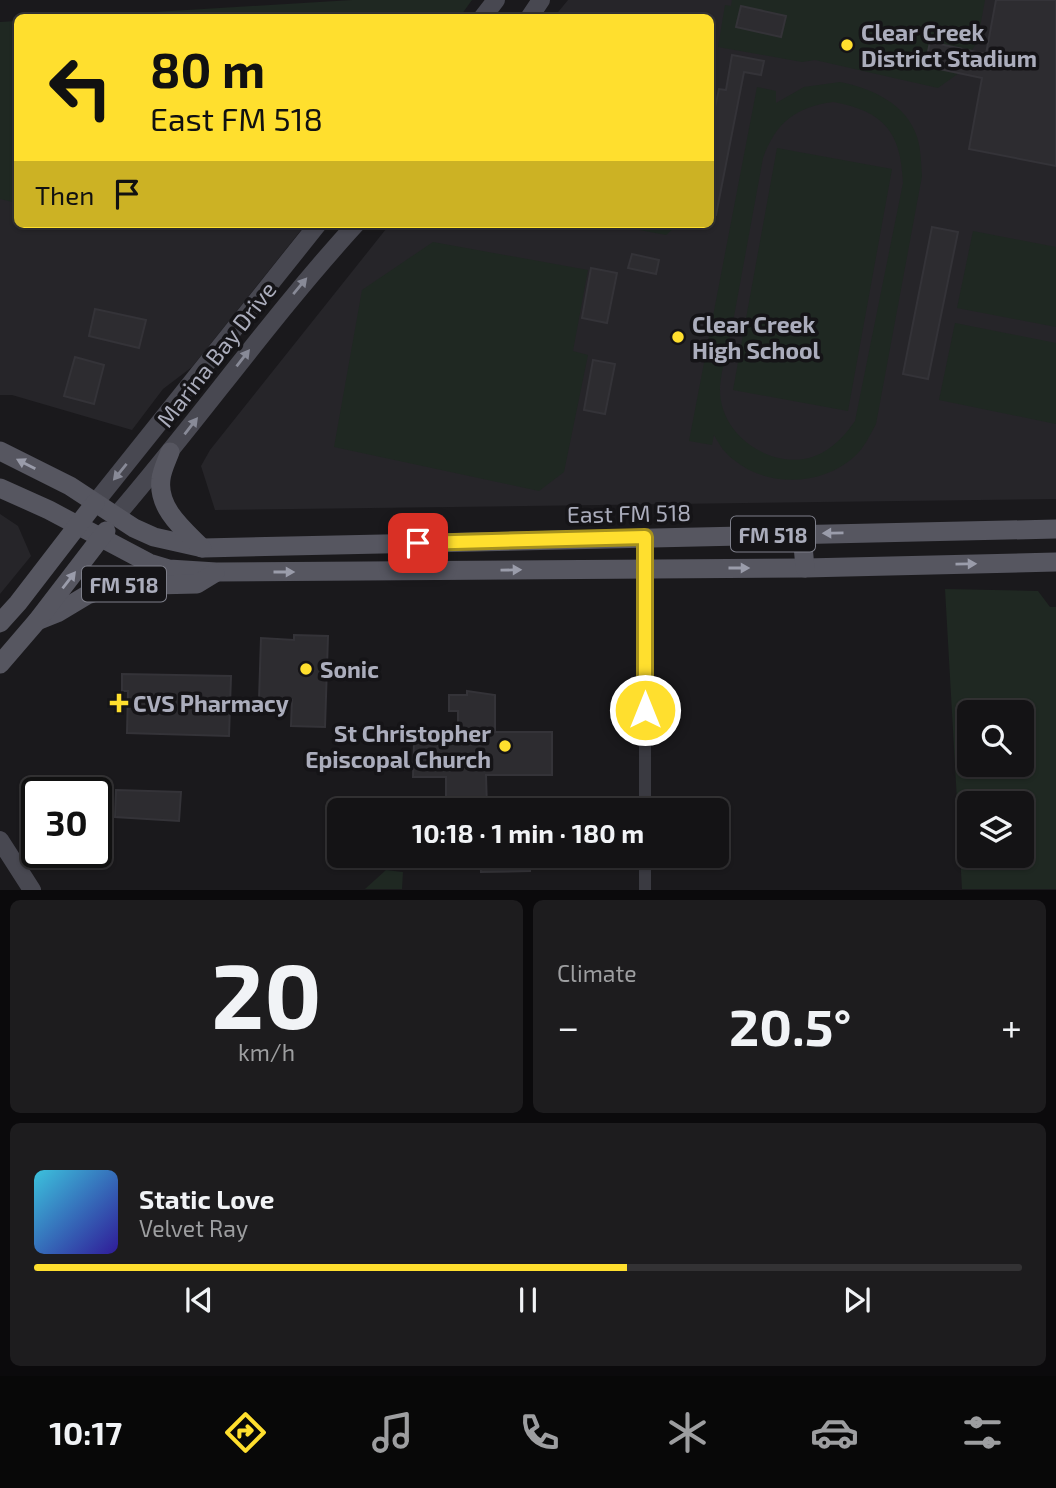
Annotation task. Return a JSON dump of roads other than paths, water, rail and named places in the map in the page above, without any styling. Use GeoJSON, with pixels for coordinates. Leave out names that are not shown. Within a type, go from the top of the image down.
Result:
{"type":"FeatureCollection","features":[{"type":"Feature","properties":{"kind":"main road"},"geometry":{"type":"LineString","coordinates":[[485,14],[496,0]]}},
{"type":"Feature","properties":{"kind":"main road","name":"Marina Bay Drive"},"geometry":{"type":"LineString","coordinates":[[95,503],[315,228]]}},
{"type":"Feature","properties":{"kind":"main road","name":"Marina Bay Drive"},"geometry":{"type":"LineString","coordinates":[[116,516],[170,452],[300,286],[352,228]]}},
{"type":"Feature","properties":{"kind":"main road"},"geometry":{"type":"LineString","coordinates":[[0,451],[70,486],[95,503]]}},
{"type":"Feature","properties":{"kind":"main road"},"geometry":{"type":"LineString","coordinates":[[170,452],[161,478],[162,498],[169,512],[203,548]]}},
{"type":"Feature","properties":{"kind":"main road"},"geometry":{"type":"LineString","coordinates":[[0,488],[149,563],[169,569],[216,572]]}},
{"type":"Feature","properties":{"kind":"main road","name":"FM 518"},"geometry":{"type":"LineString","coordinates":[[0,624],[95,503],[154,537],[203,548]]}},
{"type":"Feature","properties":{"kind":"main road"},"geometry":{"type":"LineString","coordinates":[[37,621],[116,516]]}},
{"type":"Feature","properties":{"kind":"main road","name":"East FM 518"},"geometry":{"type":"LineString","coordinates":[[203,548],[1056,529]]}},
{"type":"Feature","properties":{"kind":"main road"},"geometry":{"type":"LineString","coordinates":[[802,534],[805,568]]}},
{"type":"Feature","properties":{"kind":"main road","name":"FM 518"},"geometry":{"type":"LineString","coordinates":[[0,664],[37,621],[57,613],[87,595],[113,586],[197,584],[216,572],[805,568],[1056,562]]}},
{"type":"Feature","properties":{"kind":"main road"},"geometry":{"type":"LineString","coordinates":[[0,840],[32,890]]}},
{"type":"Feature","properties":{"kind":"street"},"geometry":{"type":"LineString","coordinates":[[645,537],[645,798]]}},
{"type":"Feature","properties":{"kind":"street"},"geometry":{"type":"LineString","coordinates":[[645,868],[645,890]]}},
{"type":"Feature","properties":{"kind":"place","name":"Clear Creek District Stadium"},"geometry":{"type":"Point","coordinates":[847,45]}},
{"type":"Feature","properties":{"kind":"place","name":"Clear Creek High School"},"geometry":{"type":"Point","coordinates":[678,337]}},
{"type":"Feature","properties":{"kind":"place","name":"Sonic"},"geometry":{"type":"Point","coordinates":[306,669]}},
{"type":"Feature","properties":{"kind":"place","name":"CVS Pharmacy"},"geometry":{"type":"Point","coordinates":[119,703]}},
{"type":"Feature","properties":{"kind":"place","name":"St Christopher Episcopal Church"},"geometry":{"type":"Point","coordinates":[505,746]}}]}
